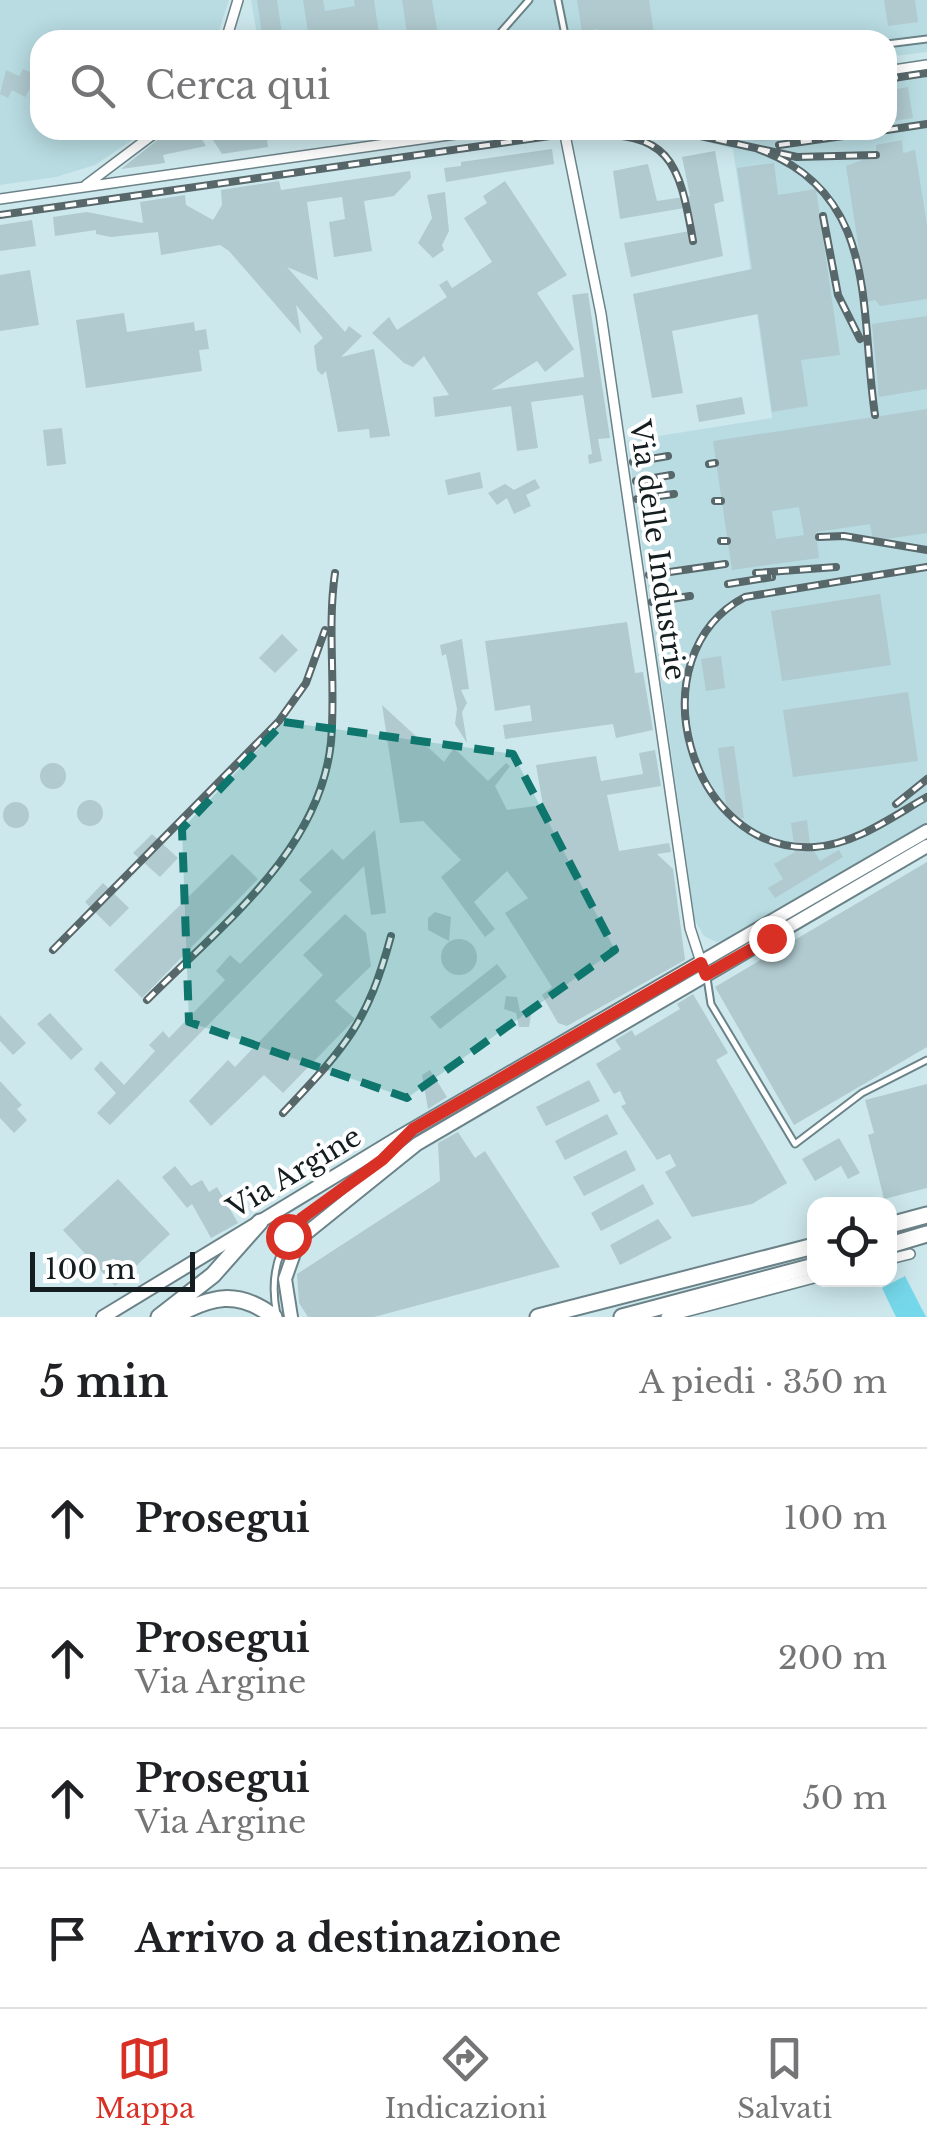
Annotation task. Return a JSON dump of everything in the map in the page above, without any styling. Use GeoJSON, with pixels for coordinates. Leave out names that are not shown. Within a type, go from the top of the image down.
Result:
{"type":"FeatureCollection","features":[{"type":"Feature","properties":{"kind":"highway"},"geometry":{"type":"LineString","coordinates":[[897,1224],[927,1215]]}},
{"type":"Feature","properties":{"kind":"highway"},"geometry":{"type":"LineString","coordinates":[[159,1317],[213,1274],[260,1222]]}},
{"type":"Feature","properties":{"kind":"highway"},"geometry":{"type":"LineString","coordinates":[[897,1243],[927,1234]]}},
{"type":"Feature","properties":{"kind":"highway"},"geometry":{"type":"LineString","coordinates":[[538,1317],[807,1248]]}},
{"type":"Feature","properties":{"kind":"highway"},"geometry":{"type":"LineString","coordinates":[[622,1317],[807,1268]]}},
{"type":"Feature","properties":{"kind":"highway"},"geometry":{"type":"LineString","coordinates":[[172,1317],[213,1298],[234,1296],[276,1317]]}},
{"type":"Feature","properties":{"kind":"highway"},"geometry":{"type":"LineString","coordinates":[[530,1317],[561,1311]]}},
{"type":"Feature","properties":{"kind":"street"},"geometry":{"type":"LineString","coordinates":[[229,30],[238,0]]}},
{"type":"Feature","properties":{"kind":"street"},"geometry":{"type":"LineString","coordinates":[[897,69],[927,65]]}},
{"type":"Feature","properties":{"kind":"street"},"geometry":{"type":"LineString","coordinates":[[84,186],[146,140]]}},
{"type":"Feature","properties":{"kind":"street"},"geometry":{"type":"LineString","coordinates":[[0,198],[397,140]]}},
{"type":"Feature","properties":{"kind":"street","name":"Via delle Industrie"},"geometry":{"type":"LineString","coordinates":[[566,140],[601,314],[690,928],[704,969]]}},
{"type":"Feature","properties":{"kind":"street","name":"Via Argine"},"geometry":{"type":"LineString","coordinates":[[290,1317],[285,1279],[299,1239],[444,1128],[927,831]]}},
{"type":"Feature","properties":{"kind":"street","name":"Via Argine"},"geometry":{"type":"LineString","coordinates":[[103,1317],[413,1129],[927,846]]}},
{"type":"Feature","properties":{"kind":"street"},"geometry":{"type":"LineString","coordinates":[[897,1257],[910,1254]]}},
{"type":"Feature","properties":{"kind":"street"},"geometry":{"type":"LineString","coordinates":[[666,1317],[807,1280]]}},
{"type":"Feature","properties":{"kind":"lane"},"geometry":{"type":"LineString","coordinates":[[503,30],[529,0]]}},
{"type":"Feature","properties":{"kind":"lane"},"geometry":{"type":"LineString","coordinates":[[558,0],[564,30]]}},
{"type":"Feature","properties":{"kind":"lane"},"geometry":{"type":"LineString","coordinates":[[897,42],[927,38]]}},
{"type":"Feature","properties":{"kind":"lane"},"geometry":{"type":"LineString","coordinates":[[704,969],[711,1004],[796,1144],[862,1093],[927,1060]]}},
{"type":"Feature","properties":{"kind":"lane"},"geometry":{"type":"LineString","coordinates":[[276,1317],[276,1270],[292,1229],[382,1160],[413,1129]]}},
{"type":"Feature","properties":{"kind":"highlighted area"},"geometry":{"type":"Polygon","coordinates":[[[284,722],[513,754],[615,950],[407,1098],[189,1022],[182,829],[284,722]]]}},
{"type":"Feature","properties":{"kind":"shaded area"},"geometry":{"type":"Polygon","coordinates":[[[0,0],[229,0],[219,30],[30,30],[30,140],[132,140],[95,165],[56,177],[0,185],[0,0]]]}},
{"type":"Feature","properties":{"kind":"shaded area"},"geometry":{"type":"Polygon","coordinates":[[[251,0],[927,0],[927,52],[897,56],[897,30],[256,30],[251,0]]]}},
{"type":"Feature","properties":{"kind":"shaded area"},"geometry":{"type":"Polygon","coordinates":[[[927,77],[927,824],[737,937],[716,942],[704,936],[695,921],[627,441],[772,418],[733,149],[700,140],[897,140],[897,82],[927,77]]]}},
{"type":"Feature","properties":{"kind":"shaded area"},"geometry":{"type":"Polygon","coordinates":[[[905,1276],[926,1317],[896,1317],[882,1288],[897,1287],[897,1280],[905,1276]]]}},
{"type":"Feature","properties":{"kind":"building"},"geometry":{"type":"Polygon","coordinates":[[[257,0],[277,0],[282,30],[262,30],[257,0]]]}},
{"type":"Feature","properties":{"kind":"building"},"geometry":{"type":"Polygon","coordinates":[[[303,0],[323,0],[325,11],[355,6],[354,0],[374,0],[378,30],[308,30],[303,0]]]}},
{"type":"Feature","properties":{"kind":"building"},"geometry":{"type":"Polygon","coordinates":[[[402,0],[432,0],[437,30],[406,30],[402,0]]]}},
{"type":"Feature","properties":{"kind":"building"},"geometry":{"type":"Polygon","coordinates":[[[577,0],[649,0],[654,30],[582,30],[577,0]]]}},
{"type":"Feature","properties":{"kind":"building"},"geometry":{"type":"Polygon","coordinates":[[[884,0],[915,0],[918,22],[888,26],[884,0]]]}},
{"type":"Feature","properties":{"kind":"building"},"geometry":{"type":"Polygon","coordinates":[[[23,69],[30,72],[30,88],[25,97],[12,90],[8,98],[0,94],[6,70],[19,76],[23,69]]]}},
{"type":"Feature","properties":{"kind":"building"},"geometry":{"type":"Polygon","coordinates":[[[908,87],[913,118],[897,120],[897,89],[908,87]]]}},
{"type":"Feature","properties":{"kind":"building"},"geometry":{"type":"Polygon","coordinates":[[[157,140],[202,140],[206,146],[163,155],[165,163],[121,169],[157,140]]]}},
{"type":"Feature","properties":{"kind":"building"},"geometry":{"type":"Polygon","coordinates":[[[213,140],[267,140],[268,147],[222,154],[213,140]]]}},
{"type":"Feature","properties":{"kind":"building"},"geometry":{"type":"Polygon","coordinates":[[[902,140],[903,153],[915,150],[927,225],[927,299],[880,306],[875,300],[867,302],[846,166],[876,155],[876,145],[902,140]]]}},
{"type":"Feature","properties":{"kind":"building"},"geometry":{"type":"Polygon","coordinates":[[[552,149],[554,164],[446,182],[444,168],[461,166],[461,162],[552,149]]]}},
{"type":"Feature","properties":{"kind":"building"},"geometry":{"type":"Polygon","coordinates":[[[715,151],[724,201],[714,204],[723,256],[631,277],[624,243],[695,230],[690,207],[620,219],[613,171],[648,164],[657,201],[690,196],[682,157],[715,151]]]}},
{"type":"Feature","properties":{"kind":"building"},"geometry":{"type":"Polygon","coordinates":[[[774,163],[778,195],[816,189],[840,355],[801,360],[808,406],[772,412],[758,314],[672,331],[683,393],[652,398],[633,294],[752,269],[737,168],[774,163]]]}},
{"type":"Feature","properties":{"kind":"building"},"geometry":{"type":"Polygon","coordinates":[[[410,171],[411,178],[394,196],[364,201],[372,251],[334,257],[329,222],[345,219],[342,197],[307,202],[318,280],[287,267],[345,332],[349,326],[362,336],[341,357],[374,349],[390,436],[370,438],[369,429],[338,432],[326,371],[322,375],[317,370],[314,346],[323,338],[296,305],[301,334],[220,245],[161,255],[158,232],[111,237],[96,234],[96,230],[55,236],[53,217],[87,212],[143,223],[140,202],[185,195],[186,205],[213,220],[222,205],[221,190],[279,181],[281,190],[410,171]]]}},
{"type":"Feature","properties":{"kind":"building"},"geometry":{"type":"Polygon","coordinates":[[[505,181],[567,275],[537,293],[574,349],[545,372],[537,361],[491,390],[584,377],[572,295],[588,293],[610,438],[598,439],[602,461],[589,464],[588,455],[592,454],[583,395],[531,402],[538,448],[517,451],[511,406],[435,417],[433,397],[449,395],[424,356],[413,367],[372,333],[389,317],[397,330],[447,297],[439,285],[447,280],[452,288],[492,262],[464,218],[487,203],[483,196],[505,181]]]}},
{"type":"Feature","properties":{"kind":"building"},"geometry":{"type":"Polygon","coordinates":[[[445,192],[449,231],[442,245],[444,250],[433,258],[418,243],[432,218],[427,195],[445,192]]]}},
{"type":"Feature","properties":{"kind":"building"},"geometry":{"type":"Polygon","coordinates":[[[32,220],[36,246],[0,251],[0,225],[32,220]]]}},
{"type":"Feature","properties":{"kind":"building"},"geometry":{"type":"Polygon","coordinates":[[[30,270],[39,325],[0,331],[0,275],[30,270]]]}},
{"type":"Feature","properties":{"kind":"building"},"geometry":{"type":"Polygon","coordinates":[[[124,313],[127,332],[194,322],[195,331],[206,329],[209,349],[199,350],[202,371],[86,388],[76,320],[124,313]]]}},
{"type":"Feature","properties":{"kind":"building"},"geometry":{"type":"Polygon","coordinates":[[[927,316],[927,389],[879,397],[872,324],[927,316]]]}},
{"type":"Feature","properties":{"kind":"building"},"geometry":{"type":"Polygon","coordinates":[[[742,397],[745,414],[699,422],[696,405],[742,397]]]}},
{"type":"Feature","properties":{"kind":"building"},"geometry":{"type":"Polygon","coordinates":[[[927,409],[927,533],[873,541],[870,524],[816,532],[819,558],[732,570],[713,441],[927,409]],[[799,507],[772,511],[776,539],[804,535],[799,507]]]}},
{"type":"Feature","properties":{"kind":"building"},"geometry":{"type":"Polygon","coordinates":[[[62,428],[66,464],[47,466],[43,430],[62,428]]]}},
{"type":"Feature","properties":{"kind":"building"},"geometry":{"type":"Polygon","coordinates":[[[480,472],[483,488],[448,495],[445,480],[480,472]]]}},
{"type":"Feature","properties":{"kind":"building"},"geometry":{"type":"Polygon","coordinates":[[[535,479],[540,488],[526,495],[531,506],[514,514],[507,498],[497,505],[488,493],[505,484],[514,490],[535,479]]]}},
{"type":"Feature","properties":{"kind":"building"},"geometry":{"type":"Polygon","coordinates":[[[880,594],[891,665],[782,681],[771,611],[880,594]]]}},
{"type":"Feature","properties":{"kind":"building"},"geometry":{"type":"Polygon","coordinates":[[[627,622],[635,673],[643,672],[653,730],[616,738],[613,724],[505,739],[503,725],[532,721],[530,705],[495,711],[485,641],[627,622]]]}},
{"type":"Feature","properties":{"kind":"building"},"geometry":{"type":"Polygon","coordinates":[[[282,634],[298,650],[275,673],[259,658],[282,634]]]}},
{"type":"Feature","properties":{"kind":"building"},"geometry":{"type":"Polygon","coordinates":[[[462,639],[469,689],[461,690],[467,703],[462,712],[467,743],[455,724],[457,709],[446,654],[442,656],[440,645],[462,639]]]}},
{"type":"Feature","properties":{"kind":"building"},"geometry":{"type":"Polygon","coordinates":[[[721,656],[725,688],[706,691],[701,659],[721,656]]]}},
{"type":"Feature","properties":{"kind":"building"},"geometry":{"type":"Polygon","coordinates":[[[908,692],[918,761],[793,777],[783,710],[908,692]]]}},
{"type":"Feature","properties":{"kind":"building"},"geometry":{"type":"Polygon","coordinates":[[[382,705],[444,762],[454,748],[488,781],[506,763],[510,766],[495,786],[507,810],[543,805],[536,765],[596,756],[601,781],[643,774],[639,753],[655,750],[661,786],[607,795],[619,851],[669,843],[671,852],[657,854],[673,869],[685,960],[567,1026],[558,1023],[542,995],[552,987],[505,913],[528,898],[507,871],[474,902],[495,929],[485,937],[441,877],[461,860],[423,821],[400,823],[382,705]]]}},
{"type":"Feature","properties":{"kind":"building"},"geometry":{"type":"Polygon","coordinates":[[[734,746],[744,818],[736,819],[727,811],[718,748],[734,746]]]}},
{"type":"Feature","properties":{"kind":"building"},"geometry":{"type":"Polygon","coordinates":[[[53,763],[62,767],[66,776],[62,785],[53,789],[44,785],[40,776],[44,767],[53,763]]]}},
{"type":"Feature","properties":{"kind":"building"},"geometry":{"type":"Polygon","coordinates":[[[90,800],[99,804],[103,813],[99,822],[90,826],[81,822],[77,813],[81,804],[90,800]]]}},
{"type":"Feature","properties":{"kind":"building"},"geometry":{"type":"Polygon","coordinates":[[[16,802],[25,806],[29,815],[25,824],[16,828],[7,824],[3,815],[7,806],[16,802]]]}},
{"type":"Feature","properties":{"kind":"building"},"geometry":{"type":"Polygon","coordinates":[[[807,820],[810,844],[820,861],[839,850],[843,857],[775,898],[768,888],[783,879],[774,864],[795,852],[791,823],[807,820]]]}},
{"type":"Feature","properties":{"kind":"building"},"geometry":{"type":"Polygon","coordinates":[[[375,830],[386,913],[371,915],[364,866],[110,1125],[97,1113],[116,1093],[94,1069],[101,1061],[124,1085],[155,1051],[149,1045],[163,1031],[169,1038],[225,980],[216,971],[230,955],[240,964],[312,892],[299,880],[332,849],[343,860],[375,830]]]}},
{"type":"Feature","properties":{"kind":"building"},"geometry":{"type":"Polygon","coordinates":[[[152,834],[178,858],[160,877],[133,853],[152,834]]]}},
{"type":"Feature","properties":{"kind":"building"},"geometry":{"type":"Polygon","coordinates":[[[232,854],[258,879],[142,998],[114,970],[232,854]]]}},
{"type":"Feature","properties":{"kind":"building"},"geometry":{"type":"Polygon","coordinates":[[[927,862],[927,1047],[794,1125],[715,987],[927,862]]]}},
{"type":"Feature","properties":{"kind":"building"},"geometry":{"type":"Polygon","coordinates":[[[103,883],[129,908],[110,927],[85,902],[103,883]]]}},
{"type":"Feature","properties":{"kind":"building"},"geometry":{"type":"Polygon","coordinates":[[[435,912],[451,917],[449,941],[428,930],[428,918],[435,912]]]}},
{"type":"Feature","properties":{"kind":"building"},"geometry":{"type":"Polygon","coordinates":[[[345,914],[366,933],[371,966],[335,1001],[355,1019],[283,1093],[264,1075],[211,1126],[189,1101],[228,1060],[235,1067],[323,975],[303,955],[345,914]]]}},
{"type":"Feature","properties":{"kind":"building"},"geometry":{"type":"Polygon","coordinates":[[[459,939],[471,945],[477,957],[471,969],[459,975],[447,969],[441,957],[447,945],[459,939]]]}},
{"type":"Feature","properties":{"kind":"building"},"geometry":{"type":"Polygon","coordinates":[[[497,964],[507,977],[440,1029],[430,1017],[497,964]]]}},
{"type":"Feature","properties":{"kind":"building"},"geometry":{"type":"Polygon","coordinates":[[[693,994],[728,1053],[716,1060],[787,1183],[752,1204],[692,1217],[665,1172],[676,1166],[670,1154],[657,1160],[621,1106],[626,1104],[620,1091],[614,1094],[596,1064],[621,1049],[615,1040],[632,1030],[635,1036],[680,1009],[677,1004],[693,994]]]}},
{"type":"Feature","properties":{"kind":"building"},"geometry":{"type":"Polygon","coordinates":[[[506,996],[517,997],[520,1011],[531,1015],[529,1027],[519,1027],[516,1013],[504,1009],[506,996]]]}},
{"type":"Feature","properties":{"kind":"building"},"geometry":{"type":"Polygon","coordinates":[[[50,1013],[83,1049],[71,1060],[37,1024],[50,1013]]]}},
{"type":"Feature","properties":{"kind":"building"},"geometry":{"type":"Polygon","coordinates":[[[0,1015],[26,1043],[13,1055],[0,1041],[0,1015]]]}},
{"type":"Feature","properties":{"kind":"building"},"geometry":{"type":"Polygon","coordinates":[[[430,1070],[447,1097],[428,1109],[422,1075],[430,1070]]]}},
{"type":"Feature","properties":{"kind":"building"},"geometry":{"type":"Polygon","coordinates":[[[589,1080],[600,1101],[546,1126],[536,1107],[589,1080]]]}},
{"type":"Feature","properties":{"kind":"building"},"geometry":{"type":"Polygon","coordinates":[[[0,1081],[22,1105],[17,1109],[27,1120],[14,1133],[0,1118],[0,1081]]]}},
{"type":"Feature","properties":{"kind":"building"},"geometry":{"type":"Polygon","coordinates":[[[927,1084],[927,1188],[884,1197],[868,1135],[874,1133],[865,1100],[927,1084]]]}},
{"type":"Feature","properties":{"kind":"building"},"geometry":{"type":"Polygon","coordinates":[[[607,1114],[618,1134],[565,1160],[555,1141],[607,1114]]]}},
{"type":"Feature","properties":{"kind":"building"},"geometry":{"type":"Polygon","coordinates":[[[458,1132],[475,1158],[485,1151],[560,1267],[374,1317],[308,1317],[299,1303],[297,1274],[440,1181],[438,1143],[458,1132]]]}},
{"type":"Feature","properties":{"kind":"building"},"geometry":{"type":"Polygon","coordinates":[[[839,1138],[860,1173],[848,1179],[841,1166],[815,1181],[802,1159],[839,1138]]]}},
{"type":"Feature","properties":{"kind":"building"},"geometry":{"type":"Polygon","coordinates":[[[626,1150],[636,1170],[584,1196],[573,1177],[626,1150]]]}},
{"type":"Feature","properties":{"kind":"building"},"geometry":{"type":"Polygon","coordinates":[[[175,1166],[191,1186],[202,1180],[209,1192],[217,1187],[238,1223],[211,1238],[192,1204],[187,1208],[162,1177],[175,1166]]]}},
{"type":"Feature","properties":{"kind":"building"},"geometry":{"type":"Polygon","coordinates":[[[118,1179],[170,1234],[115,1286],[63,1230],[118,1179]]]}},
{"type":"Feature","properties":{"kind":"building"},"geometry":{"type":"Polygon","coordinates":[[[643,1184],[654,1204],[601,1231],[591,1213],[643,1184]]]}},
{"type":"Feature","properties":{"kind":"building"},"geometry":{"type":"Polygon","coordinates":[[[658,1219],[672,1238],[620,1265],[610,1245],[658,1219]]]}},
{"type":"Feature","properties":{"kind":"railway"},"geometry":{"type":"LineString","coordinates":[[897,78],[927,73]]}},
{"type":"Feature","properties":{"kind":"railway"},"geometry":{"type":"LineString","coordinates":[[897,128],[927,124]]}},
{"type":"Feature","properties":{"kind":"railway"},"geometry":{"type":"LineString","coordinates":[[0,215],[522,140]]}},
{"type":"Feature","properties":{"kind":"railway"},"geometry":{"type":"LineString","coordinates":[[638,140],[665,156],[675,171],[693,241]]}},
{"type":"Feature","properties":{"kind":"railway"},"geometry":{"type":"LineString","coordinates":[[719,140],[797,157],[876,155]]}},
{"type":"Feature","properties":{"kind":"railway"},"geometry":{"type":"LineString","coordinates":[[779,145],[815,140]]}},
{"type":"Feature","properties":{"kind":"railway"},"geometry":{"type":"LineString","coordinates":[[758,149],[797,169],[826,194],[844,225],[863,296],[875,415]]}},
{"type":"Feature","properties":{"kind":"railway"},"geometry":{"type":"LineString","coordinates":[[823,216],[838,295],[860,339]]}},
{"type":"Feature","properties":{"kind":"railway"},"geometry":{"type":"LineString","coordinates":[[633,462],[668,456]]}},
{"type":"Feature","properties":{"kind":"railway"},"geometry":{"type":"LineString","coordinates":[[709,464],[715,463]]}},
{"type":"Feature","properties":{"kind":"railway"},"geometry":{"type":"LineString","coordinates":[[636,481],[671,475]]}},
{"type":"Feature","properties":{"kind":"railway"},"geometry":{"type":"LineString","coordinates":[[637,499],[674,494]]}},
{"type":"Feature","properties":{"kind":"railway"},"geometry":{"type":"LineString","coordinates":[[715,501],[721,501]]}},
{"type":"Feature","properties":{"kind":"railway"},"geometry":{"type":"LineString","coordinates":[[819,537],[844,536],[927,550]]}},
{"type":"Feature","properties":{"kind":"railway"},"geometry":{"type":"LineString","coordinates":[[721,541],[727,541]]}},
{"type":"Feature","properties":{"kind":"railway"},"geometry":{"type":"LineString","coordinates":[[649,575],[725,564]]}},
{"type":"Feature","properties":{"kind":"railway"},"geometry":{"type":"LineString","coordinates":[[756,573],[836,567]]}},
{"type":"Feature","properties":{"kind":"railway"},"geometry":{"type":"LineString","coordinates":[[927,567],[745,597],[711,625],[691,662],[685,704],[691,747],[708,787],[735,819],[771,841],[815,847],[845,841],[927,797]]}},
{"type":"Feature","properties":{"kind":"railway"},"geometry":{"type":"LineString","coordinates":[[147,1000],[262,885],[308,818],[323,782],[331,742],[335,573]]}},
{"type":"Feature","properties":{"kind":"railway"},"geometry":{"type":"LineString","coordinates":[[728,584],[772,577]]}},
{"type":"Feature","properties":{"kind":"railway"},"geometry":{"type":"LineString","coordinates":[[652,602],[690,596]]}},
{"type":"Feature","properties":{"kind":"railway"},"geometry":{"type":"LineString","coordinates":[[53,950],[279,721],[306,683],[325,630]]}},
{"type":"Feature","properties":{"kind":"railway"},"geometry":{"type":"LineString","coordinates":[[896,804],[927,779]]}},
{"type":"Feature","properties":{"kind":"railway"},"geometry":{"type":"LineString","coordinates":[[283,1113],[323,1070],[363,1014],[391,936]]}},
{"type":"Feature","properties":{"kind":"route"},"geometry":{"type":"LineString","coordinates":[[288,1236],[302,1218],[382,1160],[413,1129],[701,963],[706,975],[771,938]]}}]}
